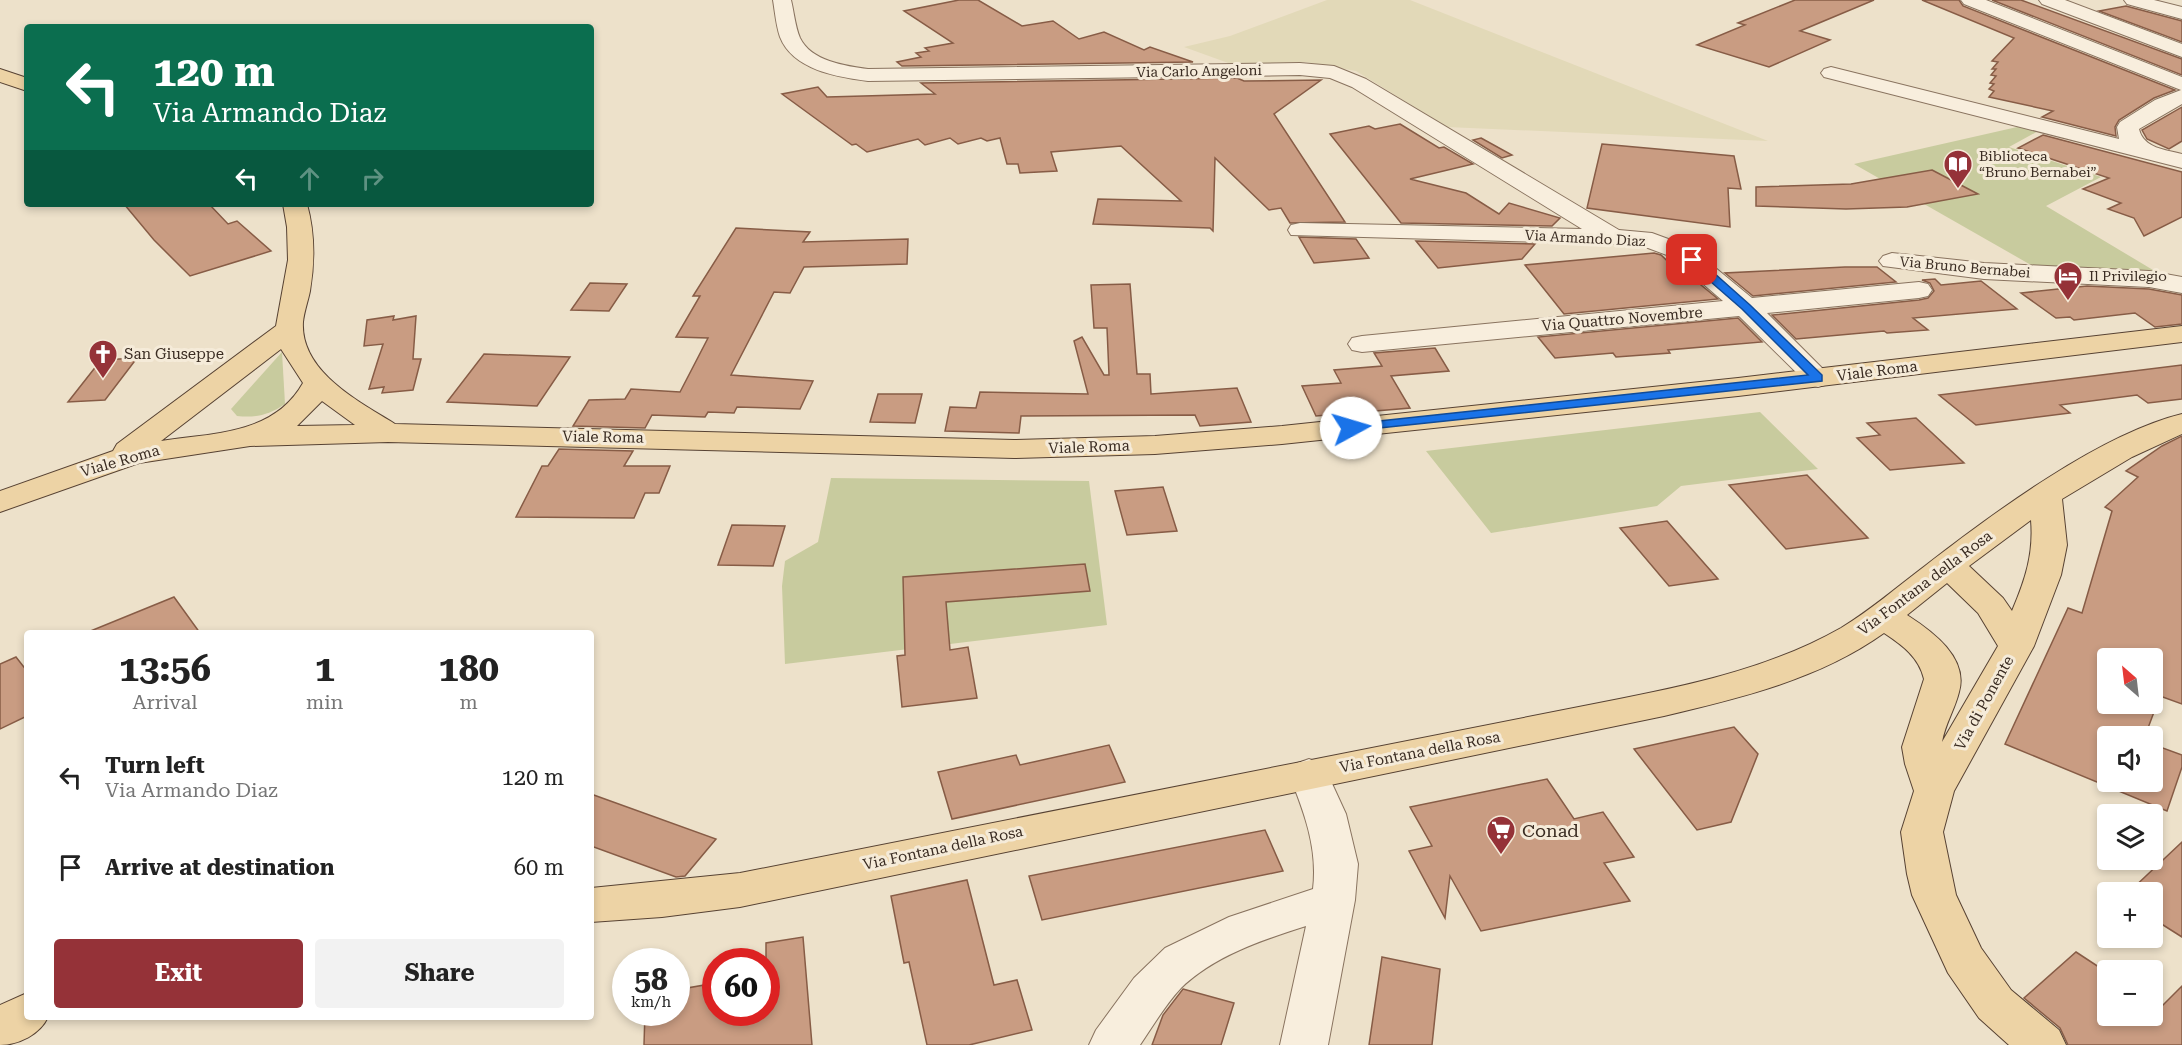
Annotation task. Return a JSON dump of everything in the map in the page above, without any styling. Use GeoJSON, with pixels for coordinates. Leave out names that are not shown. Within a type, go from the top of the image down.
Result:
{"type":"FeatureCollection","features":[{"type":"Feature","properties":{"kind":"main road"},"geometry":{"type":"LineString","coordinates":[[0,75],[24,84]]}},
{"type":"Feature","properties":{"kind":"main road"},"geometry":{"type":"LineString","coordinates":[[296,207],[301,231],[301,262],[290,329],[301,360],[317,384],[388,433]]}},
{"type":"Feature","properties":{"kind":"main road"},"geometry":{"type":"LineString","coordinates":[[119,458],[210,392],[290,329]]}},
{"type":"Feature","properties":{"kind":"main road","name":"Viale Roma"},"geometry":{"type":"LineString","coordinates":[[0,502],[119,458],[164,448],[250,437],[388,433],[1014,449],[1109,447],[1282,435],[1818,378],[2182,334]]}},
{"type":"Feature","properties":{"kind":"main road"},"geometry":{"type":"LineString","coordinates":[[210,392],[211,407],[219,422],[250,437],[297,414],[309,402],[317,384]]}},
{"type":"Feature","properties":{"kind":"main road","name":"Via Fontana della Rosa"},"geometry":{"type":"LineString","coordinates":[[594,905],[662,900],[740,890],[1599,717],[1713,691],[1806,660],[1845,641],[1884,616],[1948,565],[2046,496],[2139,443],[2182,423]]}},
{"type":"Feature","properties":{"kind":"main road"},"geometry":{"type":"LineString","coordinates":[[2016,646],[2050,554],[2046,496]]}},
{"type":"Feature","properties":{"kind":"main road","name":"Via di Ponente"},"geometry":{"type":"LineString","coordinates":[[1948,565],[1991,606],[2016,646],[1934,791],[1922,832],[1928,874],[1941,915],[1964,960],[1987,995],[2043,1045]]}},
{"type":"Feature","properties":{"kind":"main road"},"geometry":{"type":"LineString","coordinates":[[1884,616],[1917,639],[1939,664],[1943,674],[1943,683],[1925,732],[1922,749],[1934,791]]}},
{"type":"Feature","properties":{"kind":"main road"},"geometry":{"type":"LineString","coordinates":[[0,1029],[24,1014]]}},
{"type":"Feature","properties":{"kind":"street","name":"Via Carlo Angeloni"},"geometry":{"type":"LineString","coordinates":[[782,0],[789,34],[801,51],[831,67],[868,75],[1300,69],[1334,72],[1359,83],[1613,237]]}},
{"type":"Feature","properties":{"kind":"street"},"geometry":{"type":"LineString","coordinates":[[1970,0],[2182,84]]}},
{"type":"Feature","properties":{"kind":"street"},"geometry":{"type":"LineString","coordinates":[[2048,0],[2182,51]]}},
{"type":"Feature","properties":{"kind":"street"},"geometry":{"type":"LineString","coordinates":[[2133,0],[2182,13]]}},
{"type":"Feature","properties":{"kind":"street"},"geometry":{"type":"LineString","coordinates":[[1832,73],[2182,161]]}},
{"type":"Feature","properties":{"kind":"street"},"geometry":{"type":"LineString","coordinates":[[2144,151],[2132,141],[2127,132],[2128,128],[2163,105],[2182,96]]}},
{"type":"Feature","properties":{"kind":"street","name":"Via Armando Diaz"},"geometry":{"type":"LineString","coordinates":[[1300,230],[1613,237],[1646,240],[1676,249],[1746,307],[1818,378]]}},
{"type":"Feature","properties":{"kind":"street","name":"Via Bruno Bernabei"},"geometry":{"type":"LineString","coordinates":[[1892,261],[1984,270],[2149,279],[2182,285]]}},
{"type":"Feature","properties":{"kind":"street","name":"Via Quattro Novembre"},"geometry":{"type":"LineString","coordinates":[[1362,344],[1919,290]]}},
{"type":"Feature","properties":{"kind":"street"},"geometry":{"type":"LineString","coordinates":[[1304,1045],[1333,900],[1336,864],[1334,845],[1309,774]]}},
{"type":"Feature","properties":{"kind":"street"},"geometry":{"type":"LineString","coordinates":[[1113,1045],[1146,997],[1167,973],[1187,959],[1261,924],[1333,900]]}},
{"type":"Feature","properties":{"kind":"shaded area"},"geometry":{"type":"Polygon","coordinates":[[[1327,0],[1410,0],[1768,141],[1447,127],[1356,71],[1306,62],[1231,64],[1184,47],[1230,36],[1327,0]]]}},
{"type":"Feature","properties":{"kind":"green space"},"geometry":{"type":"Polygon","coordinates":[[[2026,125],[2042,129],[2009,147],[2101,177],[2046,206],[2163,276],[2038,269],[1854,164],[2026,125]]]}},
{"type":"Feature","properties":{"kind":"green space"},"geometry":{"type":"Polygon","coordinates":[[[282,352],[285,404],[262,415],[237,416],[231,409],[282,352]]]}},
{"type":"Feature","properties":{"kind":"green space"},"geometry":{"type":"Polygon","coordinates":[[[1760,412],[1818,469],[1681,486],[1657,506],[1491,533],[1426,451],[1760,412]]]}},
{"type":"Feature","properties":{"kind":"green space"},"geometry":{"type":"Polygon","coordinates":[[[831,478],[1089,481],[1107,625],[785,664],[782,586],[785,561],[818,542],[831,478]]]}},
{"type":"Feature","properties":{"kind":"building"},"geometry":{"type":"Polygon","coordinates":[[[959,0],[978,0],[1022,26],[1053,21],[1079,39],[1104,32],[1144,50],[1150,47],[1193,62],[902,66],[897,62],[921,57],[916,53],[929,51],[925,48],[953,43],[904,11],[959,0]]]}},
{"type":"Feature","properties":{"kind":"building"},"geometry":{"type":"Polygon","coordinates":[[[1795,0],[1874,0],[1800,31],[1830,40],[1769,67],[1697,45],[1745,25],[1738,23],[1795,0]]]}},
{"type":"Feature","properties":{"kind":"building"},"geometry":{"type":"Polygon","coordinates":[[[1922,0],[1959,0],[1963,6],[2175,90],[2154,98],[2119,120],[2115,127],[2116,136],[2042,117],[2053,111],[1989,97],[1994,91],[1989,89],[1994,84],[1990,83],[1996,76],[1991,75],[1996,69],[1992,69],[1998,62],[1992,61],[2014,38],[1922,0]]]}},
{"type":"Feature","properties":{"kind":"building"},"geometry":{"type":"Polygon","coordinates":[[[1992,0],[2021,0],[2182,59],[2182,75],[1992,0]]]}},
{"type":"Feature","properties":{"kind":"building"},"geometry":{"type":"Polygon","coordinates":[[[2126,6],[2182,21],[2182,42],[2099,11],[2126,6]]]}},
{"type":"Feature","properties":{"kind":"building"},"geometry":{"type":"Polygon","coordinates":[[[1237,78],[1244,81],[1321,80],[1274,114],[1345,222],[1290,223],[1281,208],[1269,210],[1215,158],[1213,231],[1210,228],[1093,224],[1098,199],[1181,201],[1121,146],[1051,152],[1057,171],[1020,173],[1018,164],[1007,164],[1000,138],[987,141],[981,138],[958,144],[950,138],[925,145],[918,139],[867,152],[856,144],[852,145],[782,94],[818,87],[827,97],[935,94],[921,83],[1237,78]]]}},
{"type":"Feature","properties":{"kind":"building"},"geometry":{"type":"Polygon","coordinates":[[[2182,107],[2182,141],[2169,149],[2147,139],[2142,130],[2182,107]]]}},
{"type":"Feature","properties":{"kind":"building"},"geometry":{"type":"Polygon","coordinates":[[[1400,124],[1439,148],[1444,147],[1473,164],[1410,179],[1466,193],[1499,214],[1509,203],[1560,218],[1552,226],[1401,223],[1330,134],[1369,126],[1375,129],[1400,124]]]}},
{"type":"Feature","properties":{"kind":"building"},"geometry":{"type":"Polygon","coordinates":[[[2043,135],[2182,172],[2182,217],[2144,236],[2134,218],[2108,209],[2121,203],[2083,189],[2109,178],[2018,148],[2043,135]]]}},
{"type":"Feature","properties":{"kind":"building"},"geometry":{"type":"Polygon","coordinates":[[[1481,138],[1512,155],[1502,158],[1473,140],[1481,138]]]}},
{"type":"Feature","properties":{"kind":"building"},"geometry":{"type":"Polygon","coordinates":[[[1602,144],[1734,156],[1741,189],[1728,188],[1730,227],[1587,208],[1602,144]]]}},
{"type":"Feature","properties":{"kind":"building"},"geometry":{"type":"Polygon","coordinates":[[[1932,170],[1978,194],[1907,207],[1846,209],[1756,206],[1756,187],[1851,184],[1932,170]]]}},
{"type":"Feature","properties":{"kind":"building"},"geometry":{"type":"Polygon","coordinates":[[[126,207],[212,207],[228,224],[237,221],[271,251],[190,276],[154,240],[126,207]]]}},
{"type":"Feature","properties":{"kind":"building"},"geometry":{"type":"Polygon","coordinates":[[[736,228],[810,232],[803,242],[908,239],[907,264],[804,267],[790,293],[774,292],[731,375],[813,381],[800,409],[737,407],[734,413],[708,412],[705,417],[652,415],[645,428],[573,426],[589,400],[625,399],[631,389],[680,392],[708,338],[676,337],[700,296],[693,296],[736,228]]]}},
{"type":"Feature","properties":{"kind":"building"},"geometry":{"type":"Polygon","coordinates":[[[1299,237],[1356,239],[1369,258],[1314,263],[1299,237]]]}},
{"type":"Feature","properties":{"kind":"building"},"geometry":{"type":"Polygon","coordinates":[[[1416,241],[1535,244],[1522,259],[1438,268],[1416,241]]]}},
{"type":"Feature","properties":{"kind":"building"},"geometry":{"type":"Polygon","coordinates":[[[1654,253],[1661,255],[1683,276],[1690,276],[1718,299],[1564,314],[1525,265],[1654,253]]]}},
{"type":"Feature","properties":{"kind":"building"},"geometry":{"type":"Polygon","coordinates":[[[1877,267],[1896,282],[1753,296],[1725,273],[1877,267]]]}},
{"type":"Feature","properties":{"kind":"building"},"geometry":{"type":"Polygon","coordinates":[[[1935,279],[1941,285],[1981,281],[2017,309],[1913,318],[1928,330],[1887,333],[1884,331],[1796,339],[1772,315],[1919,300],[1928,298],[1934,291],[1930,283],[1922,280],[1935,279]]]}},
{"type":"Feature","properties":{"kind":"building"},"geometry":{"type":"Polygon","coordinates":[[[590,283],[627,284],[609,311],[571,310],[590,283]]]}},
{"type":"Feature","properties":{"kind":"building"},"geometry":{"type":"Polygon","coordinates":[[[1130,284],[1137,374],[1150,374],[1151,394],[1237,388],[1251,422],[1200,426],[1195,415],[1021,416],[1019,433],[945,431],[950,407],[976,408],[980,392],[1088,394],[1074,341],[1082,337],[1104,375],[1109,375],[1107,328],[1094,328],[1091,285],[1130,284]]]}},
{"type":"Feature","properties":{"kind":"building"},"geometry":{"type":"Polygon","coordinates":[[[2087,286],[2149,289],[2182,295],[2182,324],[2155,327],[2135,313],[2074,320],[2070,317],[2056,318],[2021,293],[2087,286]]]}},
{"type":"Feature","properties":{"kind":"building"},"geometry":{"type":"Polygon","coordinates":[[[394,316],[393,320],[416,316],[413,359],[421,359],[413,390],[382,393],[384,387],[369,389],[383,344],[364,346],[367,320],[394,316]]]}},
{"type":"Feature","properties":{"kind":"building"},"geometry":{"type":"Polygon","coordinates":[[[1738,318],[1762,342],[1668,350],[1670,353],[1616,357],[1613,353],[1555,358],[1538,337],[1738,318]]]}},
{"type":"Feature","properties":{"kind":"building"},"geometry":{"type":"Polygon","coordinates":[[[1435,348],[1449,371],[1391,376],[1410,408],[1316,416],[1302,386],[1341,383],[1334,370],[1382,366],[1374,353],[1435,348]]]}},
{"type":"Feature","properties":{"kind":"building"},"geometry":{"type":"Polygon","coordinates":[[[484,354],[570,357],[537,406],[447,402],[484,354]]]}},
{"type":"Feature","properties":{"kind":"building","name":"San Giuseppe"},"geometry":{"type":"Polygon","coordinates":[[[137,358],[105,400],[68,402],[101,360],[137,358]]]}},
{"type":"Feature","properties":{"kind":"building"},"geometry":{"type":"Polygon","coordinates":[[[2182,365],[2182,399],[2148,403],[2137,395],[2060,405],[2070,413],[1976,425],[1939,395],[2182,365]]]}},
{"type":"Feature","properties":{"kind":"building"},"geometry":{"type":"Polygon","coordinates":[[[878,394],[922,394],[915,423],[870,422],[878,394]]]}},
{"type":"Feature","properties":{"kind":"building"},"geometry":{"type":"Polygon","coordinates":[[[1916,418],[1964,463],[1890,470],[1857,438],[1880,435],[1867,423],[1916,418]]]}},
{"type":"Feature","properties":{"kind":"building"},"geometry":{"type":"Polygon","coordinates":[[[2182,436],[2182,704],[2163,697],[2163,648],[2097,648],[2097,714],[2153,714],[2149,726],[2097,726],[2097,782],[2005,744],[2068,608],[2082,613],[2112,511],[2105,507],[2138,477],[2126,471],[2162,446],[2182,436]]]}},
{"type":"Feature","properties":{"kind":"building"},"geometry":{"type":"Polygon","coordinates":[[[559,449],[633,451],[624,466],[670,466],[659,493],[645,493],[634,518],[516,517],[542,466],[548,466],[559,449]]]}},
{"type":"Feature","properties":{"kind":"building"},"geometry":{"type":"Polygon","coordinates":[[[1807,475],[1868,538],[1786,549],[1729,485],[1807,475]]]}},
{"type":"Feature","properties":{"kind":"building"},"geometry":{"type":"Polygon","coordinates":[[[1163,487],[1177,531],[1127,535],[1115,491],[1163,487]]]}},
{"type":"Feature","properties":{"kind":"building"},"geometry":{"type":"Polygon","coordinates":[[[1667,521],[1718,579],[1669,586],[1620,528],[1667,521]]]}},
{"type":"Feature","properties":{"kind":"building"},"geometry":{"type":"Polygon","coordinates":[[[732,525],[785,526],[773,566],[718,565],[732,525]]]}},
{"type":"Feature","properties":{"kind":"building"},"geometry":{"type":"Polygon","coordinates":[[[1085,564],[1090,591],[946,602],[950,650],[968,647],[977,698],[902,707],[897,656],[905,655],[903,577],[1085,564]]]}},
{"type":"Feature","properties":{"kind":"building"},"geometry":{"type":"Polygon","coordinates":[[[174,597],[198,630],[93,630],[174,597]]]}},
{"type":"Feature","properties":{"kind":"building"},"geometry":{"type":"Polygon","coordinates":[[[16,657],[24,667],[24,717],[0,729],[0,664],[16,657]]]}},
{"type":"Feature","properties":{"kind":"building"},"geometry":{"type":"Polygon","coordinates":[[[1734,727],[1758,754],[1731,822],[1697,830],[1634,749],[1734,727]]]}},
{"type":"Feature","properties":{"kind":"building"},"geometry":{"type":"Polygon","coordinates":[[[1109,745],[1125,782],[952,819],[938,772],[1016,755],[1020,765],[1109,745]]]}},
{"type":"Feature","properties":{"kind":"building"},"geometry":{"type":"Polygon","coordinates":[[[2163,748],[2182,755],[2182,767],[2167,811],[2163,809],[2163,804],[2150,804],[2121,792],[2163,792],[2163,748]]]}},
{"type":"Feature","properties":{"kind":"building"},"geometry":{"type":"Polygon","coordinates":[[[1547,779],[1574,819],[1603,812],[1634,857],[1604,863],[1630,901],[1481,931],[1450,876],[1445,918],[1409,851],[1432,846],[1410,807],[1547,779]]]}},
{"type":"Feature","properties":{"kind":"building"},"geometry":{"type":"Polygon","coordinates":[[[594,795],[716,839],[685,876],[676,877],[594,847],[594,795]]]}},
{"type":"Feature","properties":{"kind":"building"},"geometry":{"type":"Polygon","coordinates":[[[1265,830],[1283,871],[1042,920],[1029,876],[1265,830]]]}},
{"type":"Feature","properties":{"kind":"building"},"geometry":{"type":"Polygon","coordinates":[[[2182,842],[2182,937],[2163,925],[2163,882],[2140,882],[2152,870],[2163,870],[2163,860],[2182,842]]]}},
{"type":"Feature","properties":{"kind":"building"},"geometry":{"type":"Polygon","coordinates":[[[967,880],[994,985],[1017,980],[1032,1030],[969,1045],[927,1045],[909,962],[904,963],[891,896],[967,880]]]}},
{"type":"Feature","properties":{"kind":"building"},"geometry":{"type":"Polygon","coordinates":[[[803,937],[812,1045],[644,1045],[645,1026],[690,1026],[690,988],[702,985],[702,1026],[780,1026],[780,948],[766,948],[766,943],[803,937]]]}},
{"type":"Feature","properties":{"kind":"building"},"geometry":{"type":"Polygon","coordinates":[[[2076,952],[2097,966],[2097,1026],[2163,1026],[2163,1005],[2182,986],[2182,1045],[2068,1045],[2060,1028],[2024,998],[2076,952]]]}},
{"type":"Feature","properties":{"kind":"building"},"geometry":{"type":"Polygon","coordinates":[[[1382,957],[1440,969],[1432,1045],[1369,1045],[1382,957]]]}},
{"type":"Feature","properties":{"kind":"building"},"geometry":{"type":"Polygon","coordinates":[[[1183,989],[1234,1003],[1221,1045],[1152,1045],[1163,1015],[1183,989]]]}},
{"type":"Feature","properties":{"kind":"place","name":"Biblioteca “Bruno Bernabei”"},"geometry":{"type":"Point","coordinates":[1958,190]}},
{"type":"Feature","properties":{"kind":"place","name":"Il Privilegio"},"geometry":{"type":"Point","coordinates":[2068,302]}},
{"type":"Feature","properties":{"kind":"place","name":"San Giuseppe"},"geometry":{"type":"Point","coordinates":[103,380]}},
{"type":"Feature","properties":{"kind":"place","name":"Conad"},"geometry":{"type":"Point","coordinates":[1501,856]}},
{"type":"Feature","properties":{"kind":"route"},"geometry":{"type":"LineString","coordinates":[[1351,428],[1818,378],[1746,307],[1692,260]]}}]}
